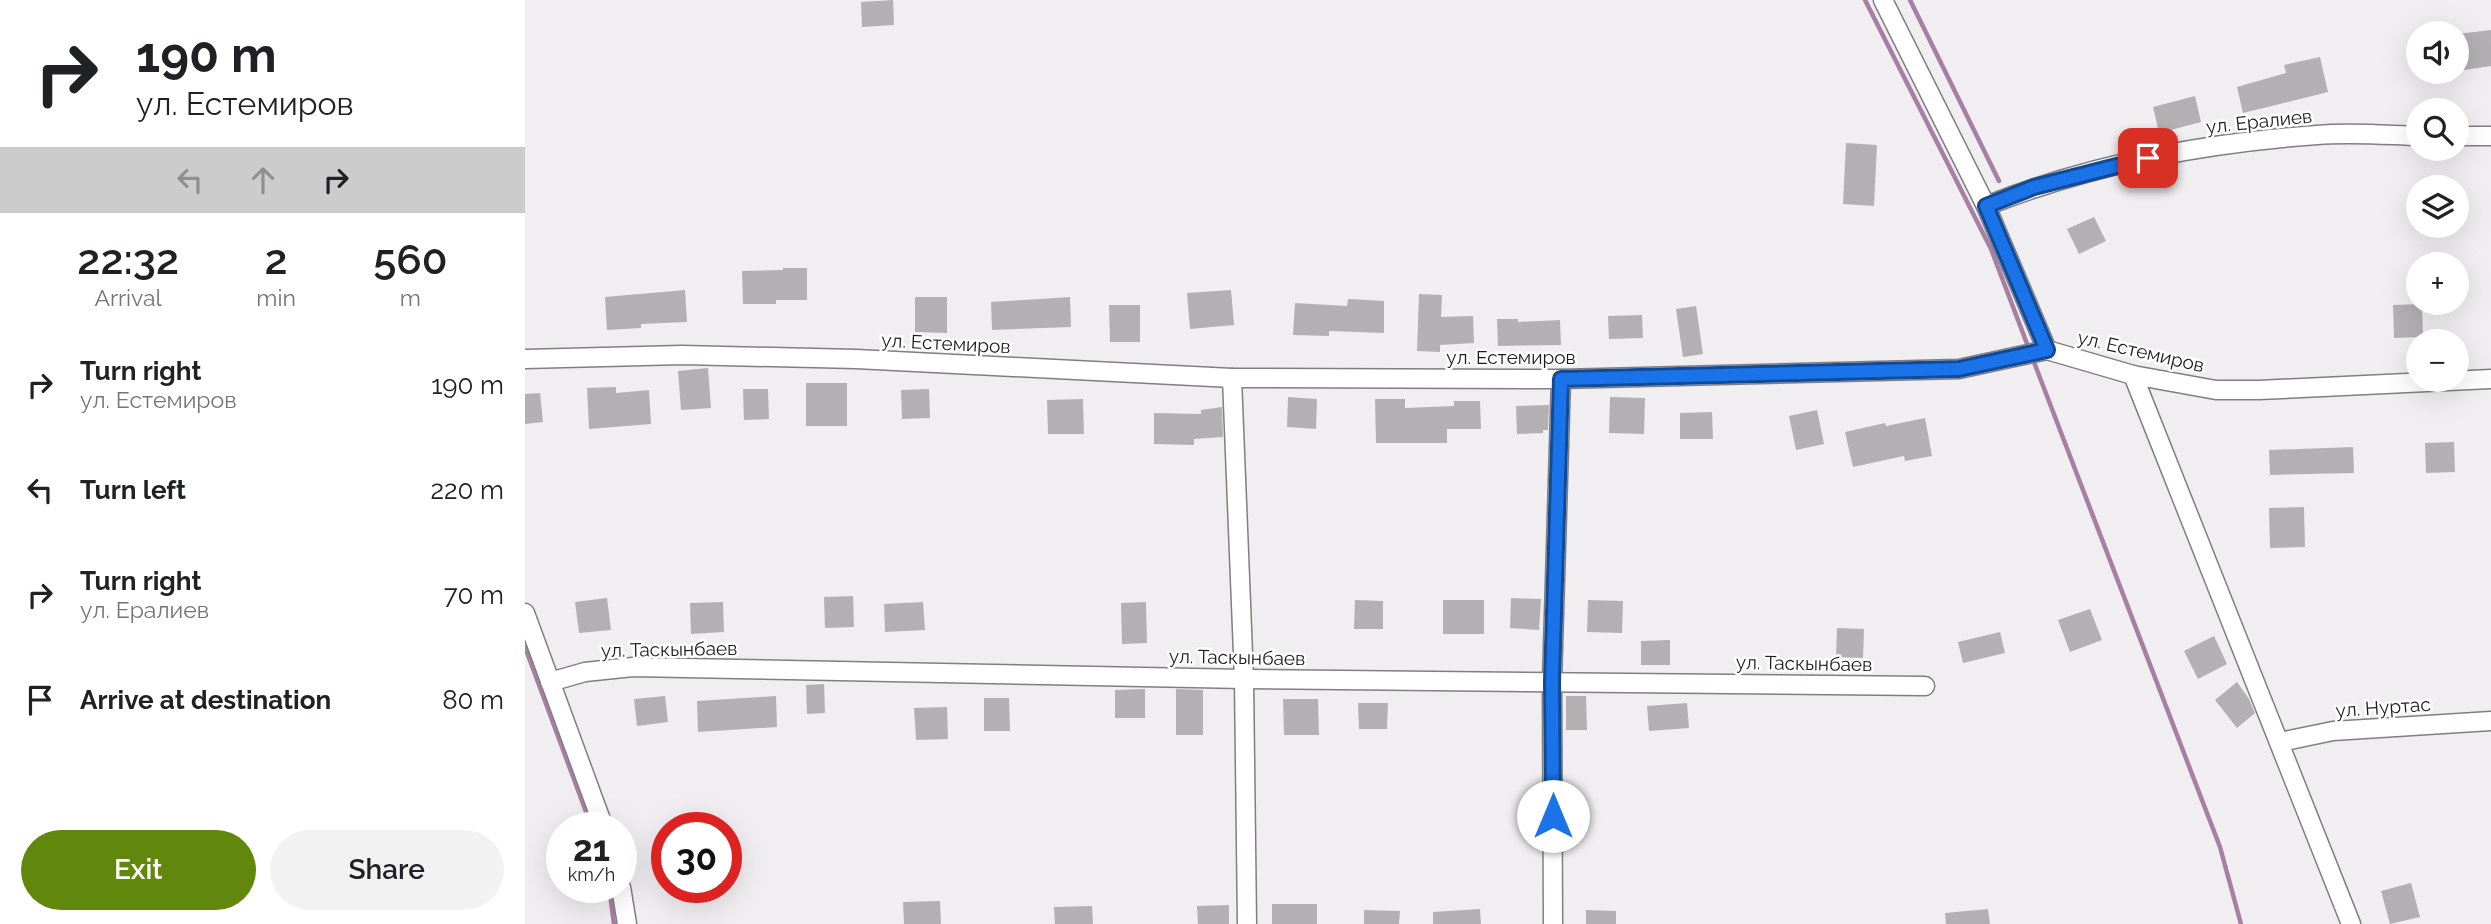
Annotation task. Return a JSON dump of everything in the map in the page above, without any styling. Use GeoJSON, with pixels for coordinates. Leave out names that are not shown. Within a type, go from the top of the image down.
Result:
{"type":"FeatureCollection","features":[{"type":"Feature","properties":{"kind":"street"},"geometry":{"type":"LineString","coordinates":[[1882,0],[1986,206],[2047,350]]}},
{"type":"Feature","properties":{"kind":"street","name":"ул. Ералиев"},"geometry":{"type":"LineString","coordinates":[[1986,206],[2034,187],[2171,152],[2319,135],[2406,135]]}},
{"type":"Feature","properties":{"kind":"street"},"geometry":{"type":"LineString","coordinates":[[2469,136],[2491,136]]}},
{"type":"Feature","properties":{"kind":"street","name":"ул. Естемиров"},"geometry":{"type":"LineString","coordinates":[[525,359],[682,355],[856,359],[1232,378],[1561,379],[1959,369],[2047,350],[2133,375],[2216,390],[2491,379]]}},
{"type":"Feature","properties":{"kind":"street"},"geometry":{"type":"LineString","coordinates":[[2133,375],[2351,924]]}},
{"type":"Feature","properties":{"kind":"street"},"geometry":{"type":"LineString","coordinates":[[1232,378],[1244,679],[1247,924]]}},
{"type":"Feature","properties":{"kind":"street"},"geometry":{"type":"LineString","coordinates":[[1553,924],[1552,681],[1561,379]]}},
{"type":"Feature","properties":{"kind":"street"},"geometry":{"type":"LineString","coordinates":[[525,613],[598,812]]}},
{"type":"Feature","properties":{"kind":"street","name":"ул. Таскынбаев"},"geometry":{"type":"LineString","coordinates":[[550,682],[585,672],[633,667],[1244,679],[1925,685]]}},
{"type":"Feature","properties":{"kind":"street","name":"ул. Нуртас"},"geometry":{"type":"LineString","coordinates":[[2280,742],[2333,732],[2491,720]]}},
{"type":"Feature","properties":{"kind":"street"},"geometry":{"type":"LineString","coordinates":[[624,903],[627,924]]}},
{"type":"Feature","properties":{"kind":"building"},"geometry":{"type":"Polygon","coordinates":[[[893,0],[894,25],[862,27],[861,2],[893,0]]]}},
{"type":"Feature","properties":{"kind":"building"},"geometry":{"type":"Polygon","coordinates":[[[2491,30],[2491,66],[2469,69],[2469,33],[2491,30]]]}},
{"type":"Feature","properties":{"kind":"building"},"geometry":{"type":"Polygon","coordinates":[[[2320,57],[2328,92],[2243,113],[2237,87],[2286,73],[2284,65],[2320,57]]]}},
{"type":"Feature","properties":{"kind":"building"},"geometry":{"type":"Polygon","coordinates":[[[2195,96],[2201,122],[2159,133],[2153,107],[2195,96]]]}},
{"type":"Feature","properties":{"kind":"building"},"geometry":{"type":"Polygon","coordinates":[[[1846,143],[1877,145],[1874,206],[1843,204],[1846,143]]]}},
{"type":"Feature","properties":{"kind":"building"},"geometry":{"type":"Polygon","coordinates":[[[2094,217],[2106,241],[2079,254],[2067,229],[2094,217]]]}},
{"type":"Feature","properties":{"kind":"building"},"geometry":{"type":"Polygon","coordinates":[[[807,268],[807,300],[743,304],[742,271],[807,268]]]}},
{"type":"Feature","properties":{"kind":"building"},"geometry":{"type":"Polygon","coordinates":[[[685,290],[687,322],[641,324],[641,328],[607,330],[605,297],[685,290]]]}},
{"type":"Feature","properties":{"kind":"building"},"geometry":{"type":"Polygon","coordinates":[[[1231,290],[1234,325],[1190,329],[1187,293],[1231,290]]]}},
{"type":"Feature","properties":{"kind":"building"},"geometry":{"type":"Polygon","coordinates":[[[1419,294],[1442,295],[1441,317],[1473,316],[1474,343],[1440,345],[1440,352],[1417,351],[1419,294]]]}},
{"type":"Feature","properties":{"kind":"building"},"geometry":{"type":"Polygon","coordinates":[[[915,297],[947,297],[947,333],[915,332],[915,297]]]}},
{"type":"Feature","properties":{"kind":"building"},"geometry":{"type":"Polygon","coordinates":[[[1070,297],[1071,327],[992,330],[991,302],[1070,297]]]}},
{"type":"Feature","properties":{"kind":"building"},"geometry":{"type":"Polygon","coordinates":[[[1348,299],[1384,301],[1384,333],[1329,331],[1329,336],[1293,335],[1295,303],[1347,306],[1348,299]]]}},
{"type":"Feature","properties":{"kind":"building"},"geometry":{"type":"Polygon","coordinates":[[[1109,305],[1140,305],[1140,342],[1110,342],[1109,305]]]}},
{"type":"Feature","properties":{"kind":"building"},"geometry":{"type":"Polygon","coordinates":[[[2393,305],[2406,305],[2406,315],[2422,315],[2423,329],[2406,329],[2406,338],[2394,338],[2393,305]]]}},
{"type":"Feature","properties":{"kind":"building"},"geometry":{"type":"Polygon","coordinates":[[[1696,306],[1703,354],[1683,357],[1676,309],[1696,306]]]}},
{"type":"Feature","properties":{"kind":"building"},"geometry":{"type":"Polygon","coordinates":[[[1642,315],[1643,338],[1609,339],[1608,316],[1642,315]]]}},
{"type":"Feature","properties":{"kind":"building"},"geometry":{"type":"Polygon","coordinates":[[[1497,319],[1518,319],[1518,322],[1560,320],[1561,345],[1498,346],[1497,319]]]}},
{"type":"Feature","properties":{"kind":"building"},"geometry":{"type":"Polygon","coordinates":[[[708,368],[711,408],[681,410],[678,371],[708,368]]]}},
{"type":"Feature","properties":{"kind":"building"},"geometry":{"type":"Polygon","coordinates":[[[806,383],[847,383],[847,426],[806,426],[806,383]]]}},
{"type":"Feature","properties":{"kind":"building"},"geometry":{"type":"Polygon","coordinates":[[[616,387],[616,393],[649,390],[651,424],[589,429],[587,388],[616,387]]]}},
{"type":"Feature","properties":{"kind":"building"},"geometry":{"type":"Polygon","coordinates":[[[743,389],[768,389],[769,419],[744,420],[743,389]]]}},
{"type":"Feature","properties":{"kind":"building"},"geometry":{"type":"Polygon","coordinates":[[[929,389],[930,418],[902,419],[901,390],[929,389]]]}},
{"type":"Feature","properties":{"kind":"building"},"geometry":{"type":"Polygon","coordinates":[[[540,393],[543,422],[525,424],[525,394],[540,393]]]}},
{"type":"Feature","properties":{"kind":"building"},"geometry":{"type":"Polygon","coordinates":[[[1288,397],[1317,399],[1316,429],[1287,427],[1288,397]]]}},
{"type":"Feature","properties":{"kind":"building"},"geometry":{"type":"Polygon","coordinates":[[[1610,397],[1645,398],[1644,434],[1609,433],[1610,397]]]}},
{"type":"Feature","properties":{"kind":"building"},"geometry":{"type":"Polygon","coordinates":[[[1083,399],[1084,434],[1048,434],[1047,400],[1083,399]]]}},
{"type":"Feature","properties":{"kind":"building"},"geometry":{"type":"Polygon","coordinates":[[[1375,399],[1405,399],[1405,408],[1454,406],[1454,401],[1480,401],[1481,429],[1447,429],[1447,443],[1376,443],[1375,399]]]}},
{"type":"Feature","properties":{"kind":"building"},"geometry":{"type":"Polygon","coordinates":[[[1549,405],[1548,430],[1543,430],[1543,433],[1517,434],[1516,406],[1549,405]]]}},
{"type":"Feature","properties":{"kind":"building"},"geometry":{"type":"Polygon","coordinates":[[[1222,407],[1223,437],[1194,439],[1194,445],[1154,444],[1154,413],[1201,414],[1201,410],[1222,407]]]}},
{"type":"Feature","properties":{"kind":"building"},"geometry":{"type":"Polygon","coordinates":[[[1817,410],[1824,444],[1796,450],[1789,416],[1817,410]]]}},
{"type":"Feature","properties":{"kind":"building"},"geometry":{"type":"Polygon","coordinates":[[[1712,412],[1713,439],[1680,439],[1680,413],[1712,412]]]}},
{"type":"Feature","properties":{"kind":"building"},"geometry":{"type":"Polygon","coordinates":[[[1925,418],[1932,456],[1905,461],[1904,456],[1853,467],[1845,432],[1925,418]]]}},
{"type":"Feature","properties":{"kind":"building"},"geometry":{"type":"Polygon","coordinates":[[[2454,442],[2455,472],[2426,473],[2425,443],[2454,442]]]}},
{"type":"Feature","properties":{"kind":"building"},"geometry":{"type":"Polygon","coordinates":[[[2353,447],[2354,473],[2270,475],[2269,450],[2353,447]]]}},
{"type":"Feature","properties":{"kind":"building"},"geometry":{"type":"Polygon","coordinates":[[[2304,507],[2305,547],[2270,548],[2269,508],[2304,507]]]}},
{"type":"Feature","properties":{"kind":"building"},"geometry":{"type":"Polygon","coordinates":[[[853,596],[854,627],[825,628],[824,597],[853,596]]]}},
{"type":"Feature","properties":{"kind":"building"},"geometry":{"type":"Polygon","coordinates":[[[607,598],[611,630],[579,633],[575,602],[607,598]]]}},
{"type":"Feature","properties":{"kind":"building"},"geometry":{"type":"Polygon","coordinates":[[[1511,598],[1541,599],[1539,630],[1510,628],[1511,598]]]}},
{"type":"Feature","properties":{"kind":"building"},"geometry":{"type":"Polygon","coordinates":[[[1355,600],[1383,601],[1383,629],[1354,629],[1355,600]]]}},
{"type":"Feature","properties":{"kind":"building"},"geometry":{"type":"Polygon","coordinates":[[[1443,600],[1484,600],[1484,634],[1443,634],[1443,600]]]}},
{"type":"Feature","properties":{"kind":"building"},"geometry":{"type":"Polygon","coordinates":[[[1588,600],[1623,601],[1622,633],[1587,632],[1588,600]]]}},
{"type":"Feature","properties":{"kind":"building"},"geometry":{"type":"Polygon","coordinates":[[[723,602],[724,632],[691,634],[690,603],[723,602]]]}},
{"type":"Feature","properties":{"kind":"building"},"geometry":{"type":"Polygon","coordinates":[[[923,602],[925,630],[885,632],[884,604],[923,602]]]}},
{"type":"Feature","properties":{"kind":"building"},"geometry":{"type":"Polygon","coordinates":[[[1146,602],[1147,643],[1122,644],[1121,603],[1146,602]]]}},
{"type":"Feature","properties":{"kind":"building"},"geometry":{"type":"Polygon","coordinates":[[[2090,609],[2102,640],[2070,652],[2058,620],[2090,609]]]}},
{"type":"Feature","properties":{"kind":"building"},"geometry":{"type":"Polygon","coordinates":[[[1837,628],[1864,629],[1863,658],[1836,657],[1837,628]]]}},
{"type":"Feature","properties":{"kind":"building"},"geometry":{"type":"Polygon","coordinates":[[[2000,632],[2005,653],[1963,663],[1958,642],[2000,632]]]}},
{"type":"Feature","properties":{"kind":"building"},"geometry":{"type":"Polygon","coordinates":[[[2214,636],[2227,664],[2198,679],[2184,651],[2214,636]]]}},
{"type":"Feature","properties":{"kind":"building"},"geometry":{"type":"Polygon","coordinates":[[[1670,640],[1670,665],[1641,665],[1641,641],[1670,640]]]}},
{"type":"Feature","properties":{"kind":"building"},"geometry":{"type":"Polygon","coordinates":[[[2237,682],[2255,713],[2237,728],[2215,700],[2237,682]]]}},
{"type":"Feature","properties":{"kind":"building"},"geometry":{"type":"Polygon","coordinates":[[[824,684],[825,713],[807,714],[806,685],[824,684]]]}},
{"type":"Feature","properties":{"kind":"building"},"geometry":{"type":"Polygon","coordinates":[[[1145,689],[1145,718],[1115,718],[1115,690],[1145,689]]]}},
{"type":"Feature","properties":{"kind":"building"},"geometry":{"type":"Polygon","coordinates":[[[1176,689],[1203,690],[1203,735],[1176,735],[1176,689]]]}},
{"type":"Feature","properties":{"kind":"building"},"geometry":{"type":"Polygon","coordinates":[[[665,696],[668,722],[637,726],[634,699],[665,696]]]}},
{"type":"Feature","properties":{"kind":"building"},"geometry":{"type":"Polygon","coordinates":[[[776,696],[777,727],[698,732],[697,701],[776,696]]]}},
{"type":"Feature","properties":{"kind":"building"},"geometry":{"type":"Polygon","coordinates":[[[1566,696],[1586,696],[1587,730],[1566,730],[1566,696]]]}},
{"type":"Feature","properties":{"kind":"building"},"geometry":{"type":"Polygon","coordinates":[[[984,698],[1009,698],[1010,731],[984,731],[984,698]]]}},
{"type":"Feature","properties":{"kind":"building"},"geometry":{"type":"Polygon","coordinates":[[[1283,699],[1318,699],[1319,735],[1284,735],[1283,699]]]}},
{"type":"Feature","properties":{"kind":"building"},"geometry":{"type":"Polygon","coordinates":[[[1358,703],[1388,703],[1387,729],[1359,729],[1358,703]]]}},
{"type":"Feature","properties":{"kind":"building"},"geometry":{"type":"Polygon","coordinates":[[[1687,703],[1689,728],[1649,731],[1647,706],[1687,703]]]}},
{"type":"Feature","properties":{"kind":"building"},"geometry":{"type":"Polygon","coordinates":[[[947,707],[948,739],[916,740],[914,708],[947,707]]]}},
{"type":"Feature","properties":{"kind":"building"},"geometry":{"type":"Polygon","coordinates":[[[2411,883],[2420,917],[2390,924],[2381,891],[2411,883]]]}},
{"type":"Feature","properties":{"kind":"building"},"geometry":{"type":"Polygon","coordinates":[[[940,901],[941,924],[904,924],[903,902],[940,901]]]}},
{"type":"Feature","properties":{"kind":"building"},"geometry":{"type":"Polygon","coordinates":[[[1272,904],[1317,904],[1317,924],[1272,924],[1272,904]]]}},
{"type":"Feature","properties":{"kind":"building"},"geometry":{"type":"Polygon","coordinates":[[[1229,905],[1229,924],[1198,924],[1197,906],[1229,905]]]}},
{"type":"Feature","properties":{"kind":"building"},"geometry":{"type":"Polygon","coordinates":[[[1092,906],[1093,924],[1055,924],[1054,907],[1092,906]]]}},
{"type":"Feature","properties":{"kind":"building"},"geometry":{"type":"Polygon","coordinates":[[[1480,909],[1481,924],[1433,924],[1433,912],[1480,909]]]}},
{"type":"Feature","properties":{"kind":"building"},"geometry":{"type":"Polygon","coordinates":[[[1988,909],[1990,924],[1946,924],[1945,913],[1988,909]]]}},
{"type":"Feature","properties":{"kind":"building"},"geometry":{"type":"Polygon","coordinates":[[[1364,910],[1400,911],[1399,924],[1364,924],[1364,910]]]}},
{"type":"Feature","properties":{"kind":"building"},"geometry":{"type":"Polygon","coordinates":[[[1586,910],[1616,911],[1616,924],[1586,924],[1586,910]]]}},
{"type":"Feature","properties":{"kind":"waterway"},"geometry":{"type":"LineString","coordinates":[[1865,0],[1991,249],[2029,349]]}},
{"type":"Feature","properties":{"kind":"waterway"},"geometry":{"type":"LineString","coordinates":[[1910,0],[1999,181]]}},
{"type":"Feature","properties":{"kind":"waterway"},"geometry":{"type":"LineString","coordinates":[[2032,357],[2220,847],[2241,924]]}},
{"type":"Feature","properties":{"kind":"waterway"},"geometry":{"type":"LineString","coordinates":[[525,647],[586,812]]}},
{"type":"Feature","properties":{"kind":"waterway"},"geometry":{"type":"LineString","coordinates":[[611,903],[614,924]]}},
{"type":"Feature","properties":{"kind":"route"},"geometry":{"type":"LineString","coordinates":[[1553,816],[1552,681],[1561,379],[1959,369],[2047,350],[1986,206],[2034,187],[2148,158]]}}]}
